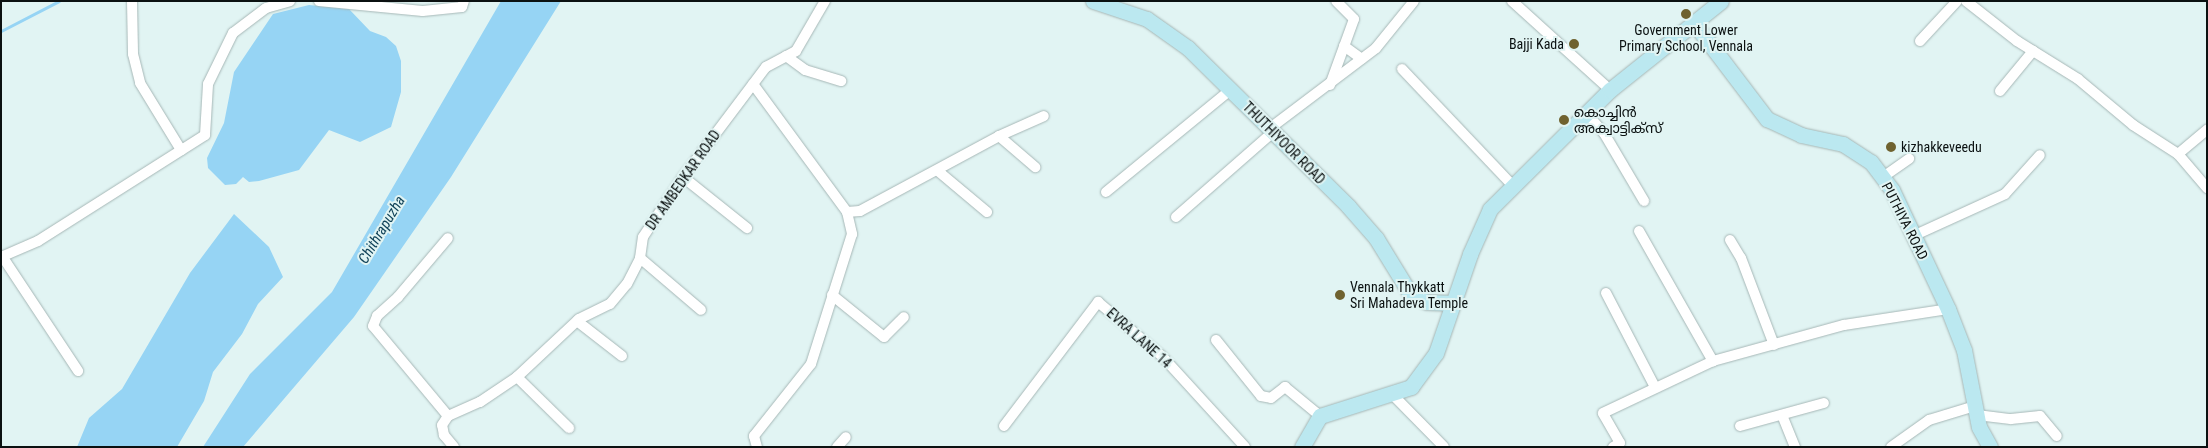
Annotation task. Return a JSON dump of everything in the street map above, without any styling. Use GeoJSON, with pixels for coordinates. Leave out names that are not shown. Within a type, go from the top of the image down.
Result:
{"type":"FeatureCollection","features":[{"type":"Feature","properties":{"kind":"main road","name":"THUTHIYOOR ROAD"},"geometry":{"type":"LineString","coordinates":[[1092,1],[1147,19],[1188,48],[1348,206],[1376,238],[1411,295],[1427,302],[1453,303]]}},
{"type":"Feature","properties":{"kind":"main road"},"geometry":{"type":"LineString","coordinates":[[1302,447],[1320,416],[1411,387],[1436,353],[1453,303],[1490,209],[1610,90],[1721,1]]}},
{"type":"Feature","properties":{"kind":"main road","name":"PUTHIYA ROAD"},"geometry":{"type":"LineString","coordinates":[[1694,23],[1767,119],[1801,135],[1843,144],[1872,162],[1883,177],[1892,190],[1948,309],[1964,350],[1979,427],[1990,447]]}},
{"type":"Feature","properties":{"kind":"street"},"geometry":{"type":"LineString","coordinates":[[132,1],[133,54],[140,83],[181,150]]}},
{"type":"Feature","properties":{"kind":"street"},"geometry":{"type":"LineString","coordinates":[[78,371],[2,257],[38,240],[138,174],[205,135],[208,84],[233,33],[266,8],[290,1]]}},
{"type":"Feature","properties":{"kind":"street"},"geometry":{"type":"LineString","coordinates":[[319,1],[424,11],[462,7],[464,1]]}},
{"type":"Feature","properties":{"kind":"street","name":"DR AMBEDKAR ROAD"},"geometry":{"type":"LineString","coordinates":[[448,416],[480,402],[517,378],[577,321],[610,304],[627,284],[640,258],[643,237],[683,177],[766,68],[796,51],[825,1]]}},
{"type":"Feature","properties":{"kind":"street"},"geometry":{"type":"LineString","coordinates":[[1330,86],[1354,19],[1336,1]]}},
{"type":"Feature","properties":{"kind":"street"},"geometry":{"type":"LineString","coordinates":[[1176,217],[1271,131],[1330,86],[1384,40],[1414,1]]}},
{"type":"Feature","properties":{"kind":"street"},"geometry":{"type":"LineString","coordinates":[[1512,1],[1610,90]]}},
{"type":"Feature","properties":{"kind":"street"},"geometry":{"type":"LineString","coordinates":[[1920,41],[1957,1]]}},
{"type":"Feature","properties":{"kind":"street"},"geometry":{"type":"LineString","coordinates":[[1970,2],[2033,51],[2078,79],[2133,125],[2178,154],[2207,188]]}},
{"type":"Feature","properties":{"kind":"street"},"geometry":{"type":"LineString","coordinates":[[1344,46],[1362,59]]}},
{"type":"Feature","properties":{"kind":"street"},"geometry":{"type":"LineString","coordinates":[[2000,91],[2033,51]]}},
{"type":"Feature","properties":{"kind":"street"},"geometry":{"type":"LineString","coordinates":[[786,56],[806,70],[841,81]]}},
{"type":"Feature","properties":{"kind":"street"},"geometry":{"type":"LineString","coordinates":[[1402,69],[1513,186]]}},
{"type":"Feature","properties":{"kind":"street"},"geometry":{"type":"LineString","coordinates":[[753,84],[848,212],[852,234],[808,372],[754,436],[757,447]]}},
{"type":"Feature","properties":{"kind":"street"},"geometry":{"type":"LineString","coordinates":[[1106,192],[1230,90]]}},
{"type":"Feature","properties":{"kind":"street"},"geometry":{"type":"LineString","coordinates":[[1586,113],[1604,133],[1644,201]]}},
{"type":"Feature","properties":{"kind":"street"},"geometry":{"type":"LineString","coordinates":[[848,212],[860,211],[938,171],[999,136],[1044,116]]}},
{"type":"Feature","properties":{"kind":"street"},"geometry":{"type":"LineString","coordinates":[[2178,154],[2207,130]]}},
{"type":"Feature","properties":{"kind":"street"},"geometry":{"type":"LineString","coordinates":[[999,136],[1035,167]]}},
{"type":"Feature","properties":{"kind":"street"},"geometry":{"type":"LineString","coordinates":[[1913,236],[2004,194],[2040,155]]}},
{"type":"Feature","properties":{"kind":"street"},"geometry":{"type":"LineString","coordinates":[[1883,177],[1909,159]]}},
{"type":"Feature","properties":{"kind":"street"},"geometry":{"type":"LineString","coordinates":[[938,171],[987,212]]}},
{"type":"Feature","properties":{"kind":"street"},"geometry":{"type":"LineString","coordinates":[[683,177],[747,228]]}},
{"type":"Feature","properties":{"kind":"street"},"geometry":{"type":"LineString","coordinates":[[1639,231],[1713,361]]}},
{"type":"Feature","properties":{"kind":"street"},"geometry":{"type":"LineString","coordinates":[[448,238],[398,297],[377,316],[373,326],[448,416],[442,425],[444,434],[454,447]]}},
{"type":"Feature","properties":{"kind":"street"},"geometry":{"type":"LineString","coordinates":[[1730,240],[1741,258],[1774,345]]}},
{"type":"Feature","properties":{"kind":"street"},"geometry":{"type":"LineString","coordinates":[[640,258],[701,310]]}},
{"type":"Feature","properties":{"kind":"street"},"geometry":{"type":"LineString","coordinates":[[1606,293],[1655,386]]}},
{"type":"Feature","properties":{"kind":"street"},"geometry":{"type":"LineString","coordinates":[[832,295],[884,337],[904,317]]}},
{"type":"Feature","properties":{"kind":"street","name":"EVRA LANE 14"},"geometry":{"type":"LineString","coordinates":[[1004,426],[1098,302],[1162,356],[1245,447]]}},
{"type":"Feature","properties":{"kind":"street"},"geometry":{"type":"LineString","coordinates":[[1613,447],[1620,443],[1603,413],[1655,386],[1713,361],[1844,325],[1948,309]]}},
{"type":"Feature","properties":{"kind":"street"},"geometry":{"type":"LineString","coordinates":[[577,321],[622,356]]}},
{"type":"Feature","properties":{"kind":"street"},"geometry":{"type":"LineString","coordinates":[[1216,340],[1261,396],[1271,398],[1285,387],[1320,416]]}},
{"type":"Feature","properties":{"kind":"street"},"geometry":{"type":"LineString","coordinates":[[517,378],[569,428]]}},
{"type":"Feature","properties":{"kind":"street"},"geometry":{"type":"LineString","coordinates":[[1392,394],[1444,447]]}},
{"type":"Feature","properties":{"kind":"street"},"geometry":{"type":"LineString","coordinates":[[1740,426],[1824,403]]}},
{"type":"Feature","properties":{"kind":"street"},"geometry":{"type":"LineString","coordinates":[[1891,447],[1929,420],[1976,410],[2011,419],[2040,416],[2057,436]]}},
{"type":"Feature","properties":{"kind":"street"},"geometry":{"type":"LineString","coordinates":[[1782,415],[1795,447]]}},
{"type":"Feature","properties":{"kind":"street"},"geometry":{"type":"LineString","coordinates":[[836,447],[846,437]]}},
{"type":"Feature","properties":{"kind":"water","name":"Chithrapuzha"},"geometry":{"type":"Polygon","coordinates":[[[501,1],[561,1],[451,177],[354,317],[243,447],[203,447],[250,374],[332,292],[501,1]]]}},
{"type":"Feature","properties":{"kind":"water"},"geometry":{"type":"Polygon","coordinates":[[[309,5],[349,9],[370,31],[386,37],[396,46],[401,61],[401,92],[391,127],[360,142],[329,130],[299,170],[259,181],[249,182],[243,177],[236,184],[225,185],[208,168],[207,158],[224,123],[234,72],[273,14],[309,5]]]}},
{"type":"Feature","properties":{"kind":"water"},"geometry":{"type":"Polygon","coordinates":[[[234,214],[269,247],[283,277],[258,304],[242,334],[213,372],[204,401],[177,447],[77,447],[89,418],[122,389],[190,273],[234,214]]]}},
{"type":"Feature","properties":{"kind":"waterway"},"geometry":{"type":"LineString","coordinates":[[1,31],[59,1]]}},
{"type":"Feature","properties":{"kind":"place","name":"Government Lower Primary School, Vennala"},"geometry":{"type":"Point","coordinates":[1686,14]}},
{"type":"Feature","properties":{"kind":"place","name":"Bajji Kada"},"geometry":{"type":"Point","coordinates":[1574,44]}},
{"type":"Feature","properties":{"kind":"place","name":"കൊച്ചിൻ അക്വാട്ടിക്സ്"},"geometry":{"type":"Point","coordinates":[1564,120]}},
{"type":"Feature","properties":{"kind":"place","name":"kizhakkeveedu"},"geometry":{"type":"Point","coordinates":[1891,147]}},
{"type":"Feature","properties":{"kind":"place","name":"Vennala Thykkatt Sri Mahadeva Temple"},"geometry":{"type":"Point","coordinates":[1340,295]}}]}
